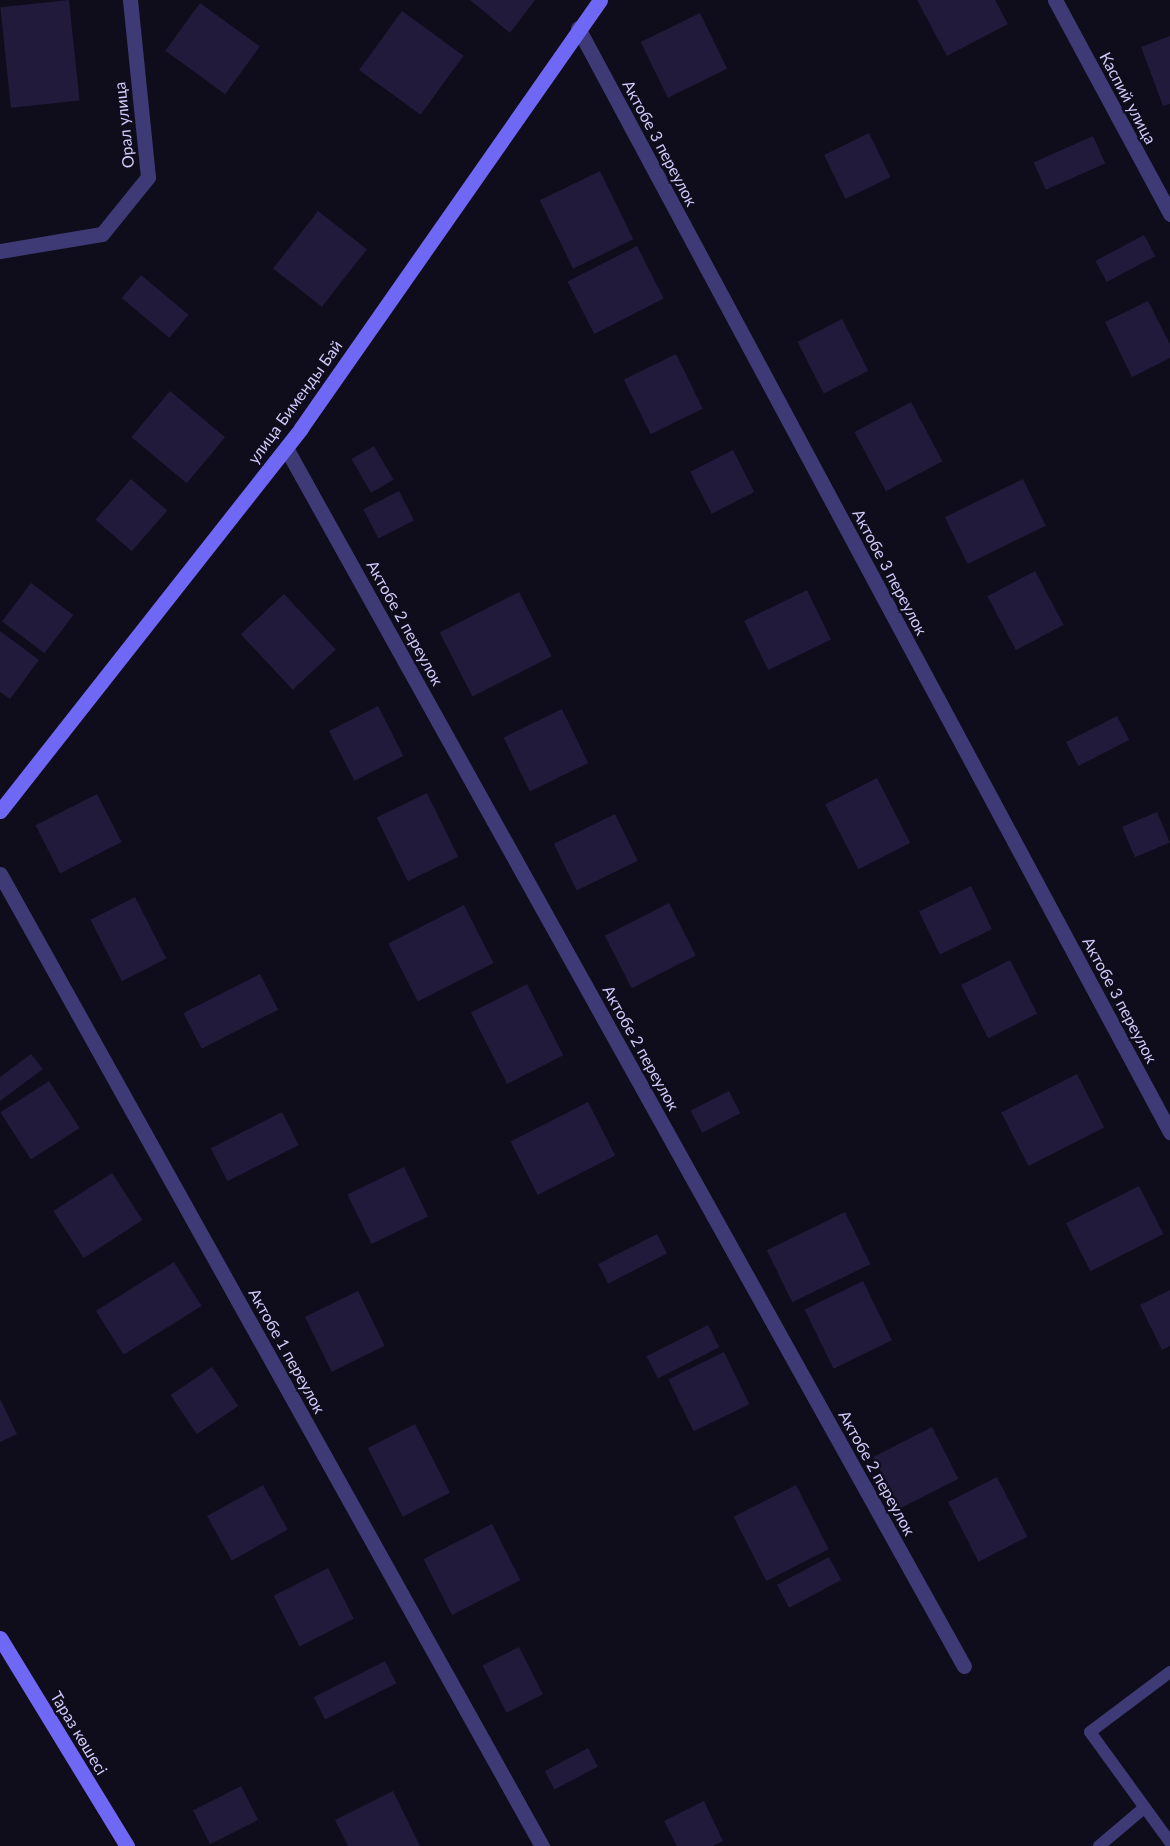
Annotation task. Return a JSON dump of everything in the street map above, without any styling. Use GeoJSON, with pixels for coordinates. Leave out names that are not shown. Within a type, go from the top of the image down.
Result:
{"type":"FeatureCollection","features":[{"type":"Feature","properties":{"kind":"street","name":"Орал улица"},"geometry":{"type":"LineString","coordinates":[[0,251],[102,234],[148,177],[130,0]]}},
{"type":"Feature","properties":{"kind":"street","name":"улица Бименды Бай"},"geometry":{"type":"LineString","coordinates":[[0,811],[286,448],[578,28],[600,0]]}},
{"type":"Feature","properties":{"kind":"street","name":"Каспий улица"},"geometry":{"type":"LineString","coordinates":[[1055,0],[1170,214]]}},
{"type":"Feature","properties":{"kind":"street","name":"Актобе 3 переулок"},"geometry":{"type":"LineString","coordinates":[[578,28],[1170,1132]]}},
{"type":"Feature","properties":{"kind":"street","name":"Актобе 2 переулок"},"geometry":{"type":"LineString","coordinates":[[286,448],[964,1666]]}},
{"type":"Feature","properties":{"kind":"street","name":"Актобе 1 переулок"},"geometry":{"type":"LineString","coordinates":[[0,874],[542,1846]]}},
{"type":"Feature","properties":{"kind":"street","name":"Тараз көшесі"},"geometry":{"type":"LineString","coordinates":[[0,1638],[127,1846]]}},
{"type":"Feature","properties":{"kind":"lane"},"geometry":{"type":"LineString","coordinates":[[1170,1672],[1090,1732],[1170,1842]]}},
{"type":"Feature","properties":{"kind":"lane"},"geometry":{"type":"LineString","coordinates":[[1100,1846],[1144,1808]]}},
{"type":"Feature","properties":{"kind":"building"},"geometry":{"type":"Polygon","coordinates":[[[69,0],[80,100],[11,108],[0,7],[69,0]]]}},
{"type":"Feature","properties":{"kind":"building"},"geometry":{"type":"Polygon","coordinates":[[[470,0],[535,0],[510,33],[470,0]]]}},
{"type":"Feature","properties":{"kind":"building"},"geometry":{"type":"Polygon","coordinates":[[[917,0],[995,0],[1008,24],[947,56],[917,0]]]}},
{"type":"Feature","properties":{"kind":"building"},"geometry":{"type":"Polygon","coordinates":[[[200,3],[260,46],[225,94],[165,51],[200,3]]]}},
{"type":"Feature","properties":{"kind":"building"},"geometry":{"type":"Polygon","coordinates":[[[402,11],[463,56],[421,115],[359,70],[402,11]]]}},
{"type":"Feature","properties":{"kind":"building"},"geometry":{"type":"Polygon","coordinates":[[[700,13],[727,69],[668,98],[641,42],[700,13]]]}},
{"type":"Feature","properties":{"kind":"building"},"geometry":{"type":"Polygon","coordinates":[[[1170,36],[1170,104],[1163,106],[1141,47],[1170,36]]]}},
{"type":"Feature","properties":{"kind":"building"},"geometry":{"type":"Polygon","coordinates":[[[869,133],[890,177],[846,199],[824,155],[869,133]]]}},
{"type":"Feature","properties":{"kind":"building"},"geometry":{"type":"Polygon","coordinates":[[[1093,136],[1105,163],[1046,190],[1034,162],[1093,136]]]}},
{"type":"Feature","properties":{"kind":"building"},"geometry":{"type":"Polygon","coordinates":[[[600,171],[633,239],[573,269],[540,200],[600,171]]]}},
{"type":"Feature","properties":{"kind":"building"},"geometry":{"type":"Polygon","coordinates":[[[318,211],[367,249],[322,307],[273,269],[318,211]]]}},
{"type":"Feature","properties":{"kind":"building"},"geometry":{"type":"Polygon","coordinates":[[[1144,235],[1155,256],[1107,282],[1095,261],[1144,235]]]}},
{"type":"Feature","properties":{"kind":"building"},"geometry":{"type":"Polygon","coordinates":[[[637,246],[664,299],[594,334],[568,281],[637,246]]]}},
{"type":"Feature","properties":{"kind":"building"},"geometry":{"type":"Polygon","coordinates":[[[141,275],[188,315],[169,338],[122,298],[141,275]]]}},
{"type":"Feature","properties":{"kind":"building"},"geometry":{"type":"Polygon","coordinates":[[[1148,301],[1170,344],[1170,358],[1132,377],[1105,322],[1148,301]]]}},
{"type":"Feature","properties":{"kind":"building"},"geometry":{"type":"Polygon","coordinates":[[[842,319],[868,371],[824,393],[797,342],[842,319]]]}},
{"type":"Feature","properties":{"kind":"building"},"geometry":{"type":"Polygon","coordinates":[[[676,354],[703,409],[651,434],[624,379],[676,354]]]}},
{"type":"Feature","properties":{"kind":"building"},"geometry":{"type":"Polygon","coordinates":[[[170,391],[225,437],[187,483],[131,437],[170,391]]]}},
{"type":"Feature","properties":{"kind":"building"},"geometry":{"type":"Polygon","coordinates":[[[911,402],[942,461],[886,491],[854,432],[911,402]]]}},
{"type":"Feature","properties":{"kind":"building"},"geometry":{"type":"Polygon","coordinates":[[[374,446],[394,480],[371,493],[351,459],[374,446]]]}},
{"type":"Feature","properties":{"kind":"building"},"geometry":{"type":"Polygon","coordinates":[[[733,450],[754,492],[712,514],[690,472],[733,450]]]}},
{"type":"Feature","properties":{"kind":"building"},"geometry":{"type":"Polygon","coordinates":[[[131,479],[167,510],[132,551],[96,520],[131,479]]]}},
{"type":"Feature","properties":{"kind":"building"},"geometry":{"type":"Polygon","coordinates":[[[1023,479],[1046,526],[968,564],[945,517],[1023,479]]]}},
{"type":"Feature","properties":{"kind":"building"},"geometry":{"type":"Polygon","coordinates":[[[399,491],[414,520],[378,539],[363,509],[399,491]]]}},
{"type":"Feature","properties":{"kind":"building"},"geometry":{"type":"Polygon","coordinates":[[[1035,571],[1064,625],[1016,650],[987,596],[1035,571]]]}},
{"type":"Feature","properties":{"kind":"building"},"geometry":{"type":"Polygon","coordinates":[[[31,583],[73,615],[44,653],[2,621],[31,583]]]}},
{"type":"Feature","properties":{"kind":"building"},"geometry":{"type":"Polygon","coordinates":[[[807,590],[831,639],[768,670],[744,621],[807,590]]]}},
{"type":"Feature","properties":{"kind":"building"},"geometry":{"type":"Polygon","coordinates":[[[519,592],[552,656],[472,697],[440,632],[519,592]]]}},
{"type":"Feature","properties":{"kind":"building"},"geometry":{"type":"Polygon","coordinates":[[[284,594],[336,650],[293,690],[241,634],[284,594]]]}},
{"type":"Feature","properties":{"kind":"building"},"geometry":{"type":"Polygon","coordinates":[[[0,631],[39,660],[10,699],[0,692],[0,631]]]}},
{"type":"Feature","properties":{"kind":"building"},"geometry":{"type":"Polygon","coordinates":[[[378,706],[403,756],[354,781],[329,731],[378,706]]]}},
{"type":"Feature","properties":{"kind":"building"},"geometry":{"type":"Polygon","coordinates":[[[562,709],[588,763],[530,791],[504,737],[562,709]]]}},
{"type":"Feature","properties":{"kind":"building"},"geometry":{"type":"Polygon","coordinates":[[[1117,716],[1129,740],[1078,766],[1066,742],[1117,716]]]}},
{"type":"Feature","properties":{"kind":"building"},"geometry":{"type":"Polygon","coordinates":[[[877,778],[910,843],[858,869],[825,804],[877,778]]]}},
{"type":"Feature","properties":{"kind":"building"},"geometry":{"type":"Polygon","coordinates":[[[427,793],[458,857],[408,881],[377,818],[427,793]]]}},
{"type":"Feature","properties":{"kind":"building"},"geometry":{"type":"Polygon","coordinates":[[[97,794],[122,842],[60,873],[36,825],[97,794]]]}},
{"type":"Feature","properties":{"kind":"building"},"geometry":{"type":"Polygon","coordinates":[[[1157,812],[1170,842],[1135,857],[1122,827],[1157,812]]]}},
{"type":"Feature","properties":{"kind":"building"},"geometry":{"type":"Polygon","coordinates":[[[615,814],[638,861],[577,891],[554,844],[615,814]]]}},
{"type":"Feature","properties":{"kind":"building"},"geometry":{"type":"Polygon","coordinates":[[[971,886],[992,929],[940,955],[919,911],[971,886]]]}},
{"type":"Feature","properties":{"kind":"building"},"geometry":{"type":"Polygon","coordinates":[[[135,897],[166,958],[122,981],[90,920],[135,897]]]}},
{"type":"Feature","properties":{"kind":"building"},"geometry":{"type":"Polygon","coordinates":[[[669,903],[696,956],[632,988],[605,936],[669,903]]]}},
{"type":"Feature","properties":{"kind":"building"},"geometry":{"type":"Polygon","coordinates":[[[464,905],[494,963],[418,1002],[388,944],[464,905]]]}},
{"type":"Feature","properties":{"kind":"building"},"geometry":{"type":"Polygon","coordinates":[[[1010,960],[1037,1013],[988,1038],[961,985],[1010,960]]]}},
{"type":"Feature","properties":{"kind":"building"},"geometry":{"type":"Polygon","coordinates":[[[260,974],[278,1010],[202,1049],[183,1013],[260,974]]]}},
{"type":"Feature","properties":{"kind":"building"},"geometry":{"type":"Polygon","coordinates":[[[527,984],[563,1055],[507,1084],[471,1013],[527,984]]]}},
{"type":"Feature","properties":{"kind":"building"},"geometry":{"type":"Polygon","coordinates":[[[31,1054],[43,1069],[0,1101],[0,1077],[31,1054]]]}},
{"type":"Feature","properties":{"kind":"building"},"geometry":{"type":"Polygon","coordinates":[[[1077,1074],[1104,1127],[1029,1166],[1001,1113],[1077,1074]]]}},
{"type":"Feature","properties":{"kind":"building"},"geometry":{"type":"Polygon","coordinates":[[[49,1081],[79,1128],[31,1160],[0,1113],[49,1081]]]}},
{"type":"Feature","properties":{"kind":"building"},"geometry":{"type":"Polygon","coordinates":[[[729,1091],[740,1113],[702,1133],[691,1111],[729,1091]]]}},
{"type":"Feature","properties":{"kind":"building"},"geometry":{"type":"Polygon","coordinates":[[[588,1102],[615,1155],[538,1195],[510,1141],[588,1102]]]}},
{"type":"Feature","properties":{"kind":"building"},"geometry":{"type":"Polygon","coordinates":[[[282,1112],[299,1145],[228,1181],[211,1148],[282,1112]]]}},
{"type":"Feature","properties":{"kind":"building"},"geometry":{"type":"Polygon","coordinates":[[[404,1167],[428,1216],[371,1244],[347,1195],[404,1167]]]}},
{"type":"Feature","properties":{"kind":"building"},"geometry":{"type":"Polygon","coordinates":[[[112,1173],[142,1220],[84,1258],[53,1211],[112,1173]]]}},
{"type":"Feature","properties":{"kind":"building"},"geometry":{"type":"Polygon","coordinates":[[[1139,1186],[1164,1234],[1090,1271],[1066,1223],[1139,1186]]]}},
{"type":"Feature","properties":{"kind":"building"},"geometry":{"type":"Polygon","coordinates":[[[845,1212],[870,1264],[792,1302],[767,1250],[845,1212]]]}},
{"type":"Feature","properties":{"kind":"building"},"geometry":{"type":"Polygon","coordinates":[[[657,1234],[667,1254],[608,1284],[598,1264],[657,1234]]]}},
{"type":"Feature","properties":{"kind":"building"},"geometry":{"type":"Polygon","coordinates":[[[174,1262],[202,1306],[124,1355],[96,1311],[174,1262]]]}},
{"type":"Feature","properties":{"kind":"building"},"geometry":{"type":"Polygon","coordinates":[[[863,1281],[892,1340],[834,1369],[805,1309],[863,1281]]]}},
{"type":"Feature","properties":{"kind":"building"},"geometry":{"type":"Polygon","coordinates":[[[1170,1290],[1170,1346],[1162,1350],[1140,1305],[1170,1290]]]}},
{"type":"Feature","properties":{"kind":"building"},"geometry":{"type":"Polygon","coordinates":[[[358,1291],[385,1346],[332,1372],[305,1317],[358,1291]]]}},
{"type":"Feature","properties":{"kind":"building"},"geometry":{"type":"Polygon","coordinates":[[[708,1325],[719,1347],[658,1379],[647,1356],[708,1325]]]}},
{"type":"Feature","properties":{"kind":"building"},"geometry":{"type":"Polygon","coordinates":[[[724,1352],[749,1404],[694,1431],[668,1379],[724,1352]]]}},
{"type":"Feature","properties":{"kind":"building"},"geometry":{"type":"Polygon","coordinates":[[[212,1367],[238,1406],[197,1434],[171,1395],[212,1367]]]}},
{"type":"Feature","properties":{"kind":"building"},"geometry":{"type":"Polygon","coordinates":[[[0,1399],[17,1434],[0,1442],[0,1399]]]}},
{"type":"Feature","properties":{"kind":"building"},"geometry":{"type":"Polygon","coordinates":[[[415,1424],[450,1493],[403,1517],[368,1448],[415,1424]]]}},
{"type":"Feature","properties":{"kind":"building"},"geometry":{"type":"Polygon","coordinates":[[[932,1427],[958,1479],[900,1509],[873,1457],[932,1427]]]}},
{"type":"Feature","properties":{"kind":"building"},"geometry":{"type":"Polygon","coordinates":[[[997,1477],[1027,1537],[978,1562],[948,1502],[997,1477]]]}},
{"type":"Feature","properties":{"kind":"building"},"geometry":{"type":"Polygon","coordinates":[[[263,1485],[288,1530],[232,1561],[207,1516],[263,1485]]]}},
{"type":"Feature","properties":{"kind":"building"},"geometry":{"type":"Polygon","coordinates":[[[796,1485],[829,1549],[766,1581],[734,1517],[796,1485]]]}},
{"type":"Feature","properties":{"kind":"building"},"geometry":{"type":"Polygon","coordinates":[[[492,1524],[521,1580],[452,1615],[423,1559],[492,1524]]]}},
{"type":"Feature","properties":{"kind":"building"},"geometry":{"type":"Polygon","coordinates":[[[829,1557],[841,1580],[789,1608],[777,1585],[829,1557]]]}},
{"type":"Feature","properties":{"kind":"building"},"geometry":{"type":"Polygon","coordinates":[[[328,1568],[354,1619],[300,1646],[274,1596],[328,1568]]]}},
{"type":"Feature","properties":{"kind":"building"},"geometry":{"type":"Polygon","coordinates":[[[519,1647],[543,1694],[507,1713],[482,1666],[519,1647]]]}},
{"type":"Feature","properties":{"kind":"building"},"geometry":{"type":"Polygon","coordinates":[[[385,1661],[396,1683],[325,1720],[314,1697],[385,1661]]]}},
{"type":"Feature","properties":{"kind":"building"},"geometry":{"type":"Polygon","coordinates":[[[588,1748],[598,1767],[555,1790],[545,1771],[588,1748]]]}},
{"type":"Feature","properties":{"kind":"building"},"geometry":{"type":"Polygon","coordinates":[[[241,1786],[258,1820],[210,1844],[193,1811],[241,1786]]]}},
{"type":"Feature","properties":{"kind":"building"},"geometry":{"type":"Polygon","coordinates":[[[393,1791],[420,1846],[348,1846],[335,1820],[393,1791]]]}},
{"type":"Feature","properties":{"kind":"building"},"geometry":{"type":"Polygon","coordinates":[[[704,1801],[723,1841],[713,1846],[677,1846],[664,1821],[704,1801]]]}}]}
